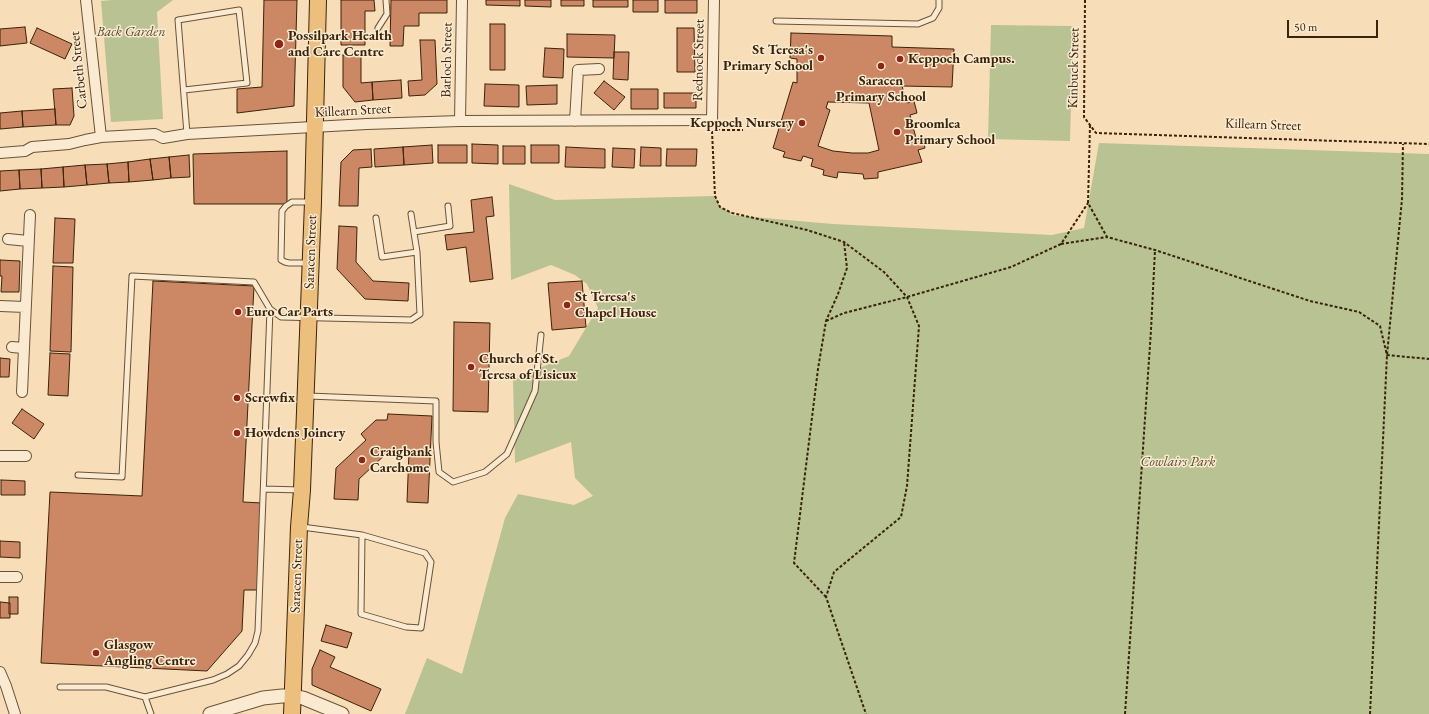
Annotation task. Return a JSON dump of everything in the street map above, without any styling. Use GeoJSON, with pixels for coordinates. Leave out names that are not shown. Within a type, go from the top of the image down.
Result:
{"type":"FeatureCollection","features":[{"type":"Feature","properties":{"kind":"main road","name":"Saracen Street"},"geometry":{"type":"LineString","coordinates":[[292,714],[314,202],[318,0]]}},
{"type":"Feature","properties":{"kind":"street","name":"Carbeth Street"},"geometry":{"type":"LineString","coordinates":[[86,0],[101,137]]}},
{"type":"Feature","properties":{"kind":"street","name":"Barloch Street"},"geometry":{"type":"LineString","coordinates":[[460,121],[462,0]]}},
{"type":"Feature","properties":{"kind":"street","name":"Rednock Street"},"geometry":{"type":"LineString","coordinates":[[712,120],[714,0]]}},
{"type":"Feature","properties":{"kind":"street"},"geometry":{"type":"LineString","coordinates":[[575,120],[578,70],[599,69]]}},
{"type":"Feature","properties":{"kind":"street","name":"Killearn Street"},"geometry":{"type":"LineString","coordinates":[[0,153],[25,151],[32,147],[69,144],[101,137],[155,134],[162,138],[187,134],[460,121],[712,120]]}},
{"type":"Feature","properties":{"kind":"street"},"geometry":{"type":"LineString","coordinates":[[22,392],[30,215]]}},
{"type":"Feature","properties":{"kind":"street"},"geometry":{"type":"LineString","coordinates":[[8,239],[28,241]]}},
{"type":"Feature","properties":{"kind":"street"},"geometry":{"type":"LineString","coordinates":[[0,306],[25,307]]}},
{"type":"Feature","properties":{"kind":"street"},"geometry":{"type":"LineString","coordinates":[[12,348],[23,348]]}},
{"type":"Feature","properties":{"kind":"street"},"geometry":{"type":"LineString","coordinates":[[0,456],[26,456]]}},
{"type":"Feature","properties":{"kind":"street"},"geometry":{"type":"LineString","coordinates":[[0,577],[17,577]]}},
{"type":"Feature","properties":{"kind":"street"},"geometry":{"type":"LineString","coordinates":[[0,672],[15,714]]}},
{"type":"Feature","properties":{"kind":"street"},"geometry":{"type":"LineString","coordinates":[[210,714],[263,698],[282,696],[293,696],[314,702],[342,714]]}},
{"type":"Feature","properties":{"kind":"lane"},"geometry":{"type":"LineString","coordinates":[[378,28],[386,14],[386,0]]}},
{"type":"Feature","properties":{"kind":"lane"},"geometry":{"type":"LineString","coordinates":[[776,21],[918,24],[933,18],[939,8],[939,0]]}},
{"type":"Feature","properties":{"kind":"lane"},"geometry":{"type":"LineString","coordinates":[[184,90],[247,83],[239,10],[178,20],[187,134]]}},
{"type":"Feature","properties":{"kind":"lane"},"geometry":{"type":"LineString","coordinates":[[311,263],[289,263],[281,260],[282,211],[292,202],[314,202]]}},
{"type":"Feature","properties":{"kind":"lane"},"geometry":{"type":"LineString","coordinates":[[414,232],[450,226],[448,206]]}},
{"type":"Feature","properties":{"kind":"lane"},"geometry":{"type":"LineString","coordinates":[[78,475],[122,477],[132,276],[254,282],[270,309],[281,317],[411,320],[420,314],[417,252],[411,214]]}},
{"type":"Feature","properties":{"kind":"lane"},"geometry":{"type":"LineString","coordinates":[[376,218],[382,257],[417,252]]}},
{"type":"Feature","properties":{"kind":"lane"},"geometry":{"type":"LineString","coordinates":[[60,688],[106,687],[146,696],[213,680],[227,674],[239,666],[252,649],[258,631],[270,309]]}},
{"type":"Feature","properties":{"kind":"lane"},"geometry":{"type":"LineString","coordinates":[[305,396],[436,401],[438,472],[453,482],[485,472],[507,454],[535,392],[541,335]]}},
{"type":"Feature","properties":{"kind":"lane"},"geometry":{"type":"LineString","coordinates":[[264,489],[302,490]]}},
{"type":"Feature","properties":{"kind":"lane"},"geometry":{"type":"LineString","coordinates":[[299,527],[362,535],[425,553],[431,562],[421,628],[406,627],[361,614],[362,535]]}},
{"type":"Feature","properties":{"kind":"lane"},"geometry":{"type":"LineString","coordinates":[[146,696],[151,714]]}},
{"type":"Feature","properties":{"kind":"path","name":"Kinbuck Street"},"geometry":{"type":"LineString","coordinates":[[1085,0],[1084,117],[1096,133]]}},
{"type":"Feature","properties":{"kind":"path"},"geometry":{"type":"LineString","coordinates":[[1090,125],[1088,203],[1107,237]]}},
{"type":"Feature","properties":{"kind":"path"},"geometry":{"type":"LineString","coordinates":[[743,130],[712,129],[714,196],[720,207],[732,213],[808,230],[844,242],[884,272],[907,297],[919,326],[907,486],[901,517],[834,572],[826,597]]}},
{"type":"Feature","properties":{"kind":"path","name":"Killearn Street"},"geometry":{"type":"LineString","coordinates":[[1096,133],[1429,144]]}},
{"type":"Feature","properties":{"kind":"path"},"geometry":{"type":"LineString","coordinates":[[1370,714],[1388,355],[1402,199],[1403,144]]}},
{"type":"Feature","properties":{"kind":"path"},"geometry":{"type":"LineString","coordinates":[[1061,244],[1088,203]]}},
{"type":"Feature","properties":{"kind":"path"},"geometry":{"type":"LineString","coordinates":[[826,321],[844,313],[907,297],[1011,267],[1061,244],[1107,237],[1155,250],[1310,301],[1360,312],[1380,326],[1388,355]]}},
{"type":"Feature","properties":{"kind":"path"},"geometry":{"type":"LineString","coordinates":[[844,242],[847,268],[838,294],[826,321],[818,369],[794,563],[826,597],[866,714]]}},
{"type":"Feature","properties":{"kind":"path"},"geometry":{"type":"LineString","coordinates":[[1124,714],[1151,338],[1155,250]]}},
{"type":"Feature","properties":{"kind":"path"},"geometry":{"type":"LineString","coordinates":[[1388,355],[1429,359]]}},
{"type":"Feature","properties":{"kind":"green space","name":"Back Garden"},"geometry":{"type":"Polygon","coordinates":[[[173,0],[157,12],[163,119],[111,122],[101,1],[173,0]]]}},
{"type":"Feature","properties":{"kind":"green space"},"geometry":{"type":"Polygon","coordinates":[[[991,25],[1073,26],[1070,141],[988,139],[991,25]]]}},
{"type":"Feature","properties":{"kind":"green space","name":"Cowlairs Park"},"geometry":{"type":"Polygon","coordinates":[[[1099,143],[1429,154],[1429,714],[405,714],[427,658],[462,674],[505,518],[518,494],[574,505],[593,496],[575,478],[571,442],[515,463],[513,379],[569,356],[598,308],[587,284],[575,275],[551,265],[511,280],[509,184],[555,200],[715,196],[720,207],[732,213],[730,215],[833,224],[1052,235],[1084,228],[1099,143]]]}},
{"type":"Feature","properties":{"kind":"building","name":"Possilpark Health and Care Centre"},"geometry":{"type":"Polygon","coordinates":[[[264,0],[297,0],[294,106],[237,113],[237,89],[262,87],[264,0]]]}},
{"type":"Feature","properties":{"kind":"building"},"geometry":{"type":"Polygon","coordinates":[[[341,0],[374,0],[375,11],[365,11],[365,45],[341,45],[341,0]]]}},
{"type":"Feature","properties":{"kind":"building"},"geometry":{"type":"Polygon","coordinates":[[[391,0],[447,0],[447,13],[419,13],[419,26],[404,26],[403,46],[390,46],[391,0]]]}},
{"type":"Feature","properties":{"kind":"building"},"geometry":{"type":"Polygon","coordinates":[[[486,0],[520,0],[520,6],[486,5],[486,0]]]}},
{"type":"Feature","properties":{"kind":"building"},"geometry":{"type":"Polygon","coordinates":[[[525,0],[551,0],[551,7],[525,6],[525,0]]]}},
{"type":"Feature","properties":{"kind":"building"},"geometry":{"type":"Polygon","coordinates":[[[561,0],[584,0],[584,6],[561,6],[561,0]]]}},
{"type":"Feature","properties":{"kind":"building"},"geometry":{"type":"Polygon","coordinates":[[[593,0],[628,0],[628,7],[593,7],[593,0]]]}},
{"type":"Feature","properties":{"kind":"building"},"geometry":{"type":"Polygon","coordinates":[[[633,0],[658,0],[658,12],[633,12],[633,0]]]}},
{"type":"Feature","properties":{"kind":"building"},"geometry":{"type":"Polygon","coordinates":[[[665,0],[697,0],[697,13],[665,13],[665,0]]]}},
{"type":"Feature","properties":{"kind":"building"},"geometry":{"type":"Polygon","coordinates":[[[490,24],[505,24],[505,70],[490,70],[490,24]]]}},
{"type":"Feature","properties":{"kind":"building"},"geometry":{"type":"Polygon","coordinates":[[[25,27],[27,43],[0,46],[0,29],[25,27]]]}},
{"type":"Feature","properties":{"kind":"building"},"geometry":{"type":"Polygon","coordinates":[[[37,28],[72,44],[65,59],[30,43],[37,28]]]}},
{"type":"Feature","properties":{"kind":"building"},"geometry":{"type":"Polygon","coordinates":[[[677,28],[694,28],[695,72],[677,72],[677,28]]]}},
{"type":"Feature","properties":{"kind":"building"},"geometry":{"type":"Polygon","coordinates":[[[791,33],[892,36],[892,47],[954,49],[952,87],[902,86],[907,103],[914,101],[917,113],[910,115],[916,138],[922,136],[925,148],[918,150],[922,162],[878,172],[878,178],[864,179],[863,174],[838,172],[837,178],[823,175],[824,170],[811,166],[813,159],[803,156],[801,161],[783,157],[785,152],[773,148],[793,82],[797,83],[797,59],[790,58],[791,33]],[[828,102],[826,108],[830,110],[818,146],[833,151],[852,153],[868,153],[879,150],[869,103],[828,102]]]}},
{"type":"Feature","properties":{"kind":"building"},"geometry":{"type":"Polygon","coordinates":[[[567,34],[615,35],[614,58],[567,57],[567,34]]]}},
{"type":"Feature","properties":{"kind":"building"},"geometry":{"type":"Polygon","coordinates":[[[420,40],[435,40],[437,84],[425,95],[409,96],[408,81],[422,80],[420,40]]]}},
{"type":"Feature","properties":{"kind":"building"},"geometry":{"type":"Polygon","coordinates":[[[545,48],[564,49],[563,78],[543,77],[545,48]]]}},
{"type":"Feature","properties":{"kind":"building"},"geometry":{"type":"Polygon","coordinates":[[[614,52],[629,52],[628,80],[613,79],[614,52]]]}},
{"type":"Feature","properties":{"kind":"building"},"geometry":{"type":"Polygon","coordinates":[[[343,55],[361,55],[361,83],[372,82],[373,100],[355,102],[343,87],[343,55]]]}},
{"type":"Feature","properties":{"kind":"building"},"geometry":{"type":"Polygon","coordinates":[[[401,80],[402,98],[373,100],[372,82],[401,80]]]}},
{"type":"Feature","properties":{"kind":"building"},"geometry":{"type":"Polygon","coordinates":[[[604,81],[625,97],[614,110],[594,93],[604,81]]]}},
{"type":"Feature","properties":{"kind":"building"},"geometry":{"type":"Polygon","coordinates":[[[485,84],[519,85],[519,107],[484,106],[485,84]]]}},
{"type":"Feature","properties":{"kind":"building"},"geometry":{"type":"Polygon","coordinates":[[[557,85],[557,104],[527,105],[526,86],[557,85]]]}},
{"type":"Feature","properties":{"kind":"building"},"geometry":{"type":"Polygon","coordinates":[[[72,88],[74,116],[70,125],[56,125],[53,89],[72,88]]]}},
{"type":"Feature","properties":{"kind":"building"},"geometry":{"type":"Polygon","coordinates":[[[631,89],[658,89],[658,109],[631,109],[631,89]]]}},
{"type":"Feature","properties":{"kind":"building"},"geometry":{"type":"Polygon","coordinates":[[[664,93],[696,93],[696,108],[664,108],[664,93]]]}},
{"type":"Feature","properties":{"kind":"building"},"geometry":{"type":"Polygon","coordinates":[[[55,109],[56,125],[23,127],[22,111],[55,109]]]}},
{"type":"Feature","properties":{"kind":"building"},"geometry":{"type":"Polygon","coordinates":[[[22,111],[23,127],[0,129],[0,113],[22,111]]]}},
{"type":"Feature","properties":{"kind":"building"},"geometry":{"type":"Polygon","coordinates":[[[472,144],[498,145],[498,164],[472,163],[472,144]]]}},
{"type":"Feature","properties":{"kind":"building"},"geometry":{"type":"Polygon","coordinates":[[[432,145],[433,163],[404,165],[403,147],[432,145]]]}},
{"type":"Feature","properties":{"kind":"building"},"geometry":{"type":"Polygon","coordinates":[[[438,145],[467,145],[467,163],[438,163],[438,145]]]}},
{"type":"Feature","properties":{"kind":"building"},"geometry":{"type":"Polygon","coordinates":[[[531,145],[559,145],[559,163],[531,163],[531,145]]]}},
{"type":"Feature","properties":{"kind":"building"},"geometry":{"type":"Polygon","coordinates":[[[503,146],[525,146],[525,164],[503,164],[503,146]]]}},
{"type":"Feature","properties":{"kind":"building"},"geometry":{"type":"Polygon","coordinates":[[[403,147],[404,165],[375,167],[374,149],[403,147]]]}},
{"type":"Feature","properties":{"kind":"building"},"geometry":{"type":"Polygon","coordinates":[[[566,147],[605,149],[605,168],[565,167],[566,147]]]}},
{"type":"Feature","properties":{"kind":"building"},"geometry":{"type":"Polygon","coordinates":[[[641,147],[661,148],[661,166],[640,166],[641,147]]]}},
{"type":"Feature","properties":{"kind":"building"},"geometry":{"type":"Polygon","coordinates":[[[613,148],[635,149],[634,168],[612,167],[613,148]]]}},
{"type":"Feature","properties":{"kind":"building"},"geometry":{"type":"Polygon","coordinates":[[[371,149],[372,167],[359,168],[358,206],[339,206],[341,162],[353,150],[371,149]]]}},
{"type":"Feature","properties":{"kind":"building"},"geometry":{"type":"Polygon","coordinates":[[[667,149],[697,149],[696,166],[666,166],[667,149]]]}},
{"type":"Feature","properties":{"kind":"building"},"geometry":{"type":"Polygon","coordinates":[[[287,151],[287,204],[194,204],[193,154],[287,151]]]}},
{"type":"Feature","properties":{"kind":"building"},"geometry":{"type":"Polygon","coordinates":[[[189,155],[190,177],[171,178],[169,157],[189,155]]]}},
{"type":"Feature","properties":{"kind":"building"},"geometry":{"type":"Polygon","coordinates":[[[169,157],[171,178],[153,180],[150,159],[169,157]]]}},
{"type":"Feature","properties":{"kind":"building"},"geometry":{"type":"Polygon","coordinates":[[[150,159],[153,180],[129,182],[128,162],[150,159]]]}},
{"type":"Feature","properties":{"kind":"building"},"geometry":{"type":"Polygon","coordinates":[[[128,162],[129,182],[109,183],[107,164],[128,162]]]}},
{"type":"Feature","properties":{"kind":"building"},"geometry":{"type":"Polygon","coordinates":[[[107,164],[109,183],[87,185],[85,165],[107,164]]]}},
{"type":"Feature","properties":{"kind":"building"},"geometry":{"type":"Polygon","coordinates":[[[85,165],[87,185],[64,187],[63,167],[85,165]]]}},
{"type":"Feature","properties":{"kind":"building"},"geometry":{"type":"Polygon","coordinates":[[[63,167],[64,187],[42,188],[41,169],[63,167]]]}},
{"type":"Feature","properties":{"kind":"building"},"geometry":{"type":"Polygon","coordinates":[[[41,169],[42,188],[20,189],[19,170],[41,169]]]}},
{"type":"Feature","properties":{"kind":"building"},"geometry":{"type":"Polygon","coordinates":[[[19,170],[20,189],[0,191],[0,171],[19,170]]]}},
{"type":"Feature","properties":{"kind":"building"},"geometry":{"type":"Polygon","coordinates":[[[492,197],[494,216],[486,217],[493,279],[470,282],[466,247],[447,250],[445,235],[474,232],[471,200],[492,197]]]}},
{"type":"Feature","properties":{"kind":"building"},"geometry":{"type":"Polygon","coordinates":[[[55,218],[75,219],[73,263],[53,263],[55,218]]]}},
{"type":"Feature","properties":{"kind":"building"},"geometry":{"type":"Polygon","coordinates":[[[339,226],[357,227],[356,262],[373,281],[409,283],[408,301],[365,299],[337,269],[339,226]]]}},
{"type":"Feature","properties":{"kind":"building"},"geometry":{"type":"Polygon","coordinates":[[[0,260],[20,261],[19,292],[1,292],[2,276],[0,276],[0,260]]]}},
{"type":"Feature","properties":{"kind":"building"},"geometry":{"type":"Polygon","coordinates":[[[53,266],[73,267],[71,352],[50,351],[53,266]]]}},
{"type":"Feature","properties":{"kind":"building"},"geometry":{"type":"Polygon","coordinates":[[[153,281],[254,286],[243,502],[262,503],[258,590],[244,590],[242,631],[207,671],[41,663],[50,492],[142,496],[153,281]]]}},
{"type":"Feature","properties":{"kind":"building","name":"St Teresa's Chapel House"},"geometry":{"type":"Polygon","coordinates":[[[582,281],[586,327],[552,330],[548,283],[582,281]]]}},
{"type":"Feature","properties":{"kind":"building","name":"Church of St. Teresa of Lisieux"},"geometry":{"type":"Polygon","coordinates":[[[454,322],[490,323],[488,412],[453,411],[454,322]]]}},
{"type":"Feature","properties":{"kind":"building"},"geometry":{"type":"Polygon","coordinates":[[[50,353],[70,354],[68,396],[48,395],[50,353]]]}},
{"type":"Feature","properties":{"kind":"building"},"geometry":{"type":"Polygon","coordinates":[[[0,358],[10,359],[9,377],[0,377],[0,358]]]}},
{"type":"Feature","properties":{"kind":"building"},"geometry":{"type":"Polygon","coordinates":[[[22,409],[44,424],[34,439],[12,423],[22,409]]]}},
{"type":"Feature","properties":{"kind":"building","name":"Craigbank Carehome"},"geometry":{"type":"Polygon","coordinates":[[[388,414],[432,416],[428,503],[407,502],[409,452],[389,451],[359,479],[358,500],[334,499],[336,468],[366,440],[361,434],[376,420],[387,420],[388,414]]]}},
{"type":"Feature","properties":{"kind":"building"},"geometry":{"type":"Polygon","coordinates":[[[1,480],[25,481],[25,495],[1,495],[1,480]]]}},
{"type":"Feature","properties":{"kind":"building"},"geometry":{"type":"Polygon","coordinates":[[[0,541],[20,542],[20,558],[0,557],[0,541]]]}},
{"type":"Feature","properties":{"kind":"building"},"geometry":{"type":"Polygon","coordinates":[[[9,597],[18,597],[18,614],[9,614],[9,597]]]}},
{"type":"Feature","properties":{"kind":"building"},"geometry":{"type":"Polygon","coordinates":[[[0,602],[10,603],[10,618],[0,618],[0,602]]]}},
{"type":"Feature","properties":{"kind":"building"},"geometry":{"type":"Polygon","coordinates":[[[326,625],[352,633],[347,648],[321,641],[326,625]]]}},
{"type":"Feature","properties":{"kind":"building"},"geometry":{"type":"Polygon","coordinates":[[[320,650],[335,657],[330,667],[381,689],[371,711],[312,685],[312,669],[320,650]]]}},
{"type":"Feature","properties":{"kind":"place","name":"Possilpark Health and Care Centre"},"geometry":{"type":"Point","coordinates":[279,44]}},
{"type":"Feature","properties":{"kind":"place","name":"St Teresa's Primary School"},"geometry":{"type":"Point","coordinates":[821,58]}},
{"type":"Feature","properties":{"kind":"place","name":"Keppoch Campus."},"geometry":{"type":"Point","coordinates":[900,59]}},
{"type":"Feature","properties":{"kind":"place","name":"Saracen Primary School"},"geometry":{"type":"Point","coordinates":[881,66]}},
{"type":"Feature","properties":{"kind":"place","name":"Keppoch Nursery"},"geometry":{"type":"Point","coordinates":[802,123]}},
{"type":"Feature","properties":{"kind":"place","name":"Broomlea Primary School"},"geometry":{"type":"Point","coordinates":[897,132]}},
{"type":"Feature","properties":{"kind":"place","name":"St Teresa's Chapel House"},"geometry":{"type":"Point","coordinates":[567,305]}},
{"type":"Feature","properties":{"kind":"place","name":"Euro Car Parts"},"geometry":{"type":"Point","coordinates":[238,312]}},
{"type":"Feature","properties":{"kind":"place","name":"Church of St. Teresa of Lisieux"},"geometry":{"type":"Point","coordinates":[471,367]}},
{"type":"Feature","properties":{"kind":"place","name":"Screwfix"},"geometry":{"type":"Point","coordinates":[237,398]}},
{"type":"Feature","properties":{"kind":"place","name":"Howdens Joinery"},"geometry":{"type":"Point","coordinates":[237,433]}},
{"type":"Feature","properties":{"kind":"place","name":"Craigbank Carehome"},"geometry":{"type":"Point","coordinates":[362,460]}},
{"type":"Feature","properties":{"kind":"place","name":"Glasgow Angling Centre"},"geometry":{"type":"Point","coordinates":[96,653]}}]}
